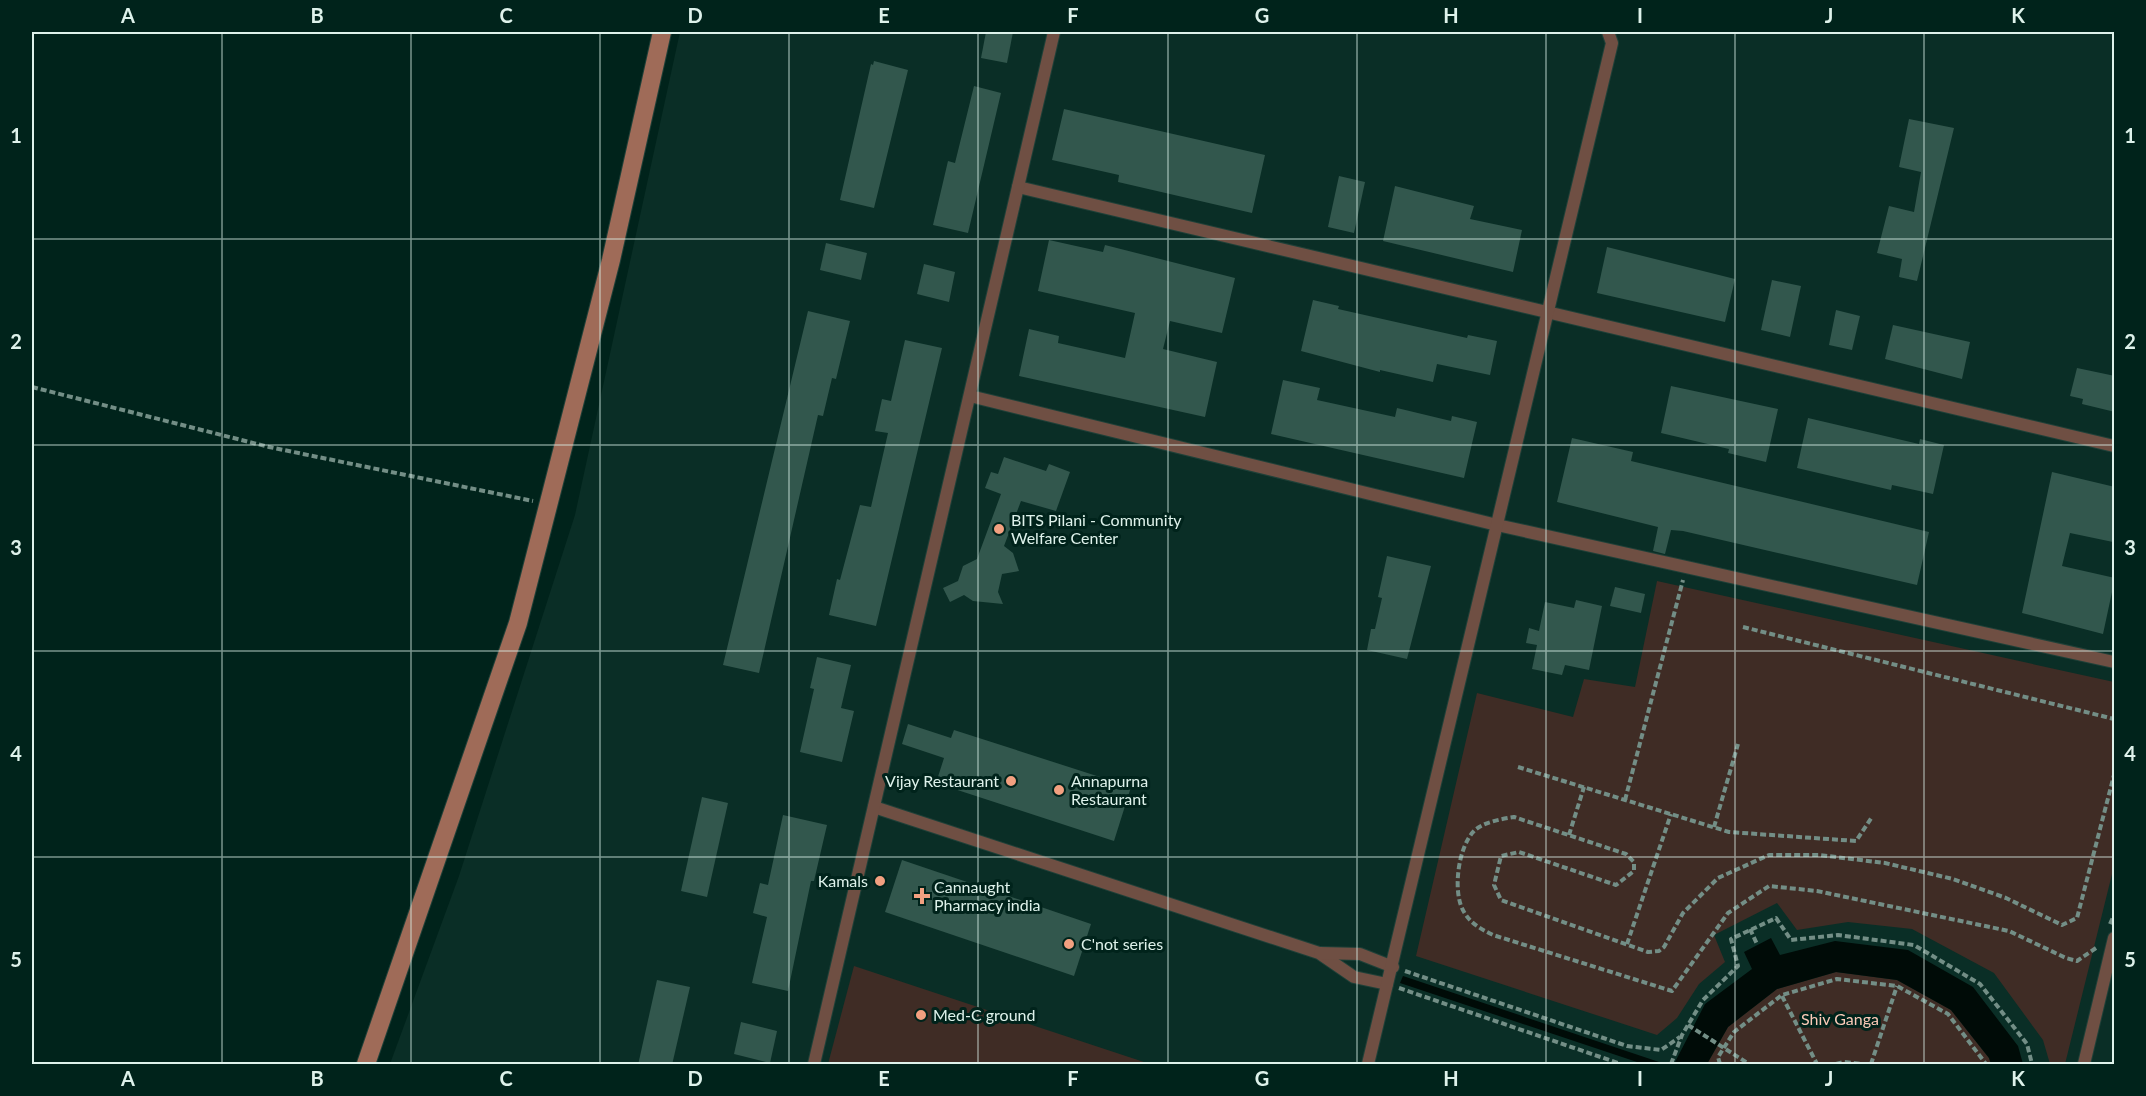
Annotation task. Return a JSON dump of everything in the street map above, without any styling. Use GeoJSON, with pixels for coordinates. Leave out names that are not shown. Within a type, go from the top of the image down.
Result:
{"type":"FeatureCollection","features":[{"type":"Feature","properties":{"kind":"street"},"geometry":{"type":"LineString","coordinates":[[366,1065],[518,623],[611,260],[662,32]]}},
{"type":"Feature","properties":{"kind":"lane"},"geometry":{"type":"LineString","coordinates":[[814,1065],[1054,32]]}},
{"type":"Feature","properties":{"kind":"lane"},"geometry":{"type":"LineString","coordinates":[[1368,1065],[1612,43],[1608,32]]}},
{"type":"Feature","properties":{"kind":"lane"},"geometry":{"type":"LineString","coordinates":[[1018,187],[2115,446]]}},
{"type":"Feature","properties":{"kind":"lane"},"geometry":{"type":"LineString","coordinates":[[970,396],[1497,525],[2115,662]]}},
{"type":"Feature","properties":{"kind":"lane"},"geometry":{"type":"LineString","coordinates":[[874,807],[1319,954],[1354,977],[1387,984]]}},
{"type":"Feature","properties":{"kind":"lane"},"geometry":{"type":"LineString","coordinates":[[2084,1065],[2110,936]]}},
{"type":"Feature","properties":{"kind":"lane"},"geometry":{"type":"LineString","coordinates":[[1319,954],[1360,954],[1393,967]]}},
{"type":"Feature","properties":{"kind":"path"},"geometry":{"type":"LineString","coordinates":[[32,387],[269,447],[549,504]]}},
{"type":"Feature","properties":{"kind":"path"},"geometry":{"type":"LineString","coordinates":[[1626,800],[1686,567]]}},
{"type":"Feature","properties":{"kind":"path"},"geometry":{"type":"LineString","coordinates":[[1743,627],[2115,719]]}},
{"type":"Feature","properties":{"kind":"path"},"geometry":{"type":"LineString","coordinates":[[1714,827],[1738,744]]}},
{"type":"Feature","properties":{"kind":"path"},"geometry":{"type":"LineString","coordinates":[[1518,767],[1729,832],[1856,841],[1872,817]]}},
{"type":"Feature","properties":{"kind":"path"},"geometry":{"type":"LineString","coordinates":[[2102,944],[2077,961],[2009,931],[1817,891],[1769,886],[1728,913],[1672,991],[1492,935],[1476,927],[1463,911],[1458,890],[1466,844],[1475,830],[1500,819],[1514,817],[1626,854],[1634,862],[1634,871],[1616,885],[1520,852],[1507,854],[1501,856],[1494,885],[1496,894],[1501,900],[1648,952],[1659,951],[1683,913],[1718,878],[1769,855],[1819,855],[1885,863],[1953,879],[2006,898],[2062,925],[2071,923],[2077,918],[2115,775]]}},
{"type":"Feature","properties":{"kind":"path"},"geometry":{"type":"LineString","coordinates":[[1569,835],[1584,788]]}},
{"type":"Feature","properties":{"kind":"path"},"geometry":{"type":"LineString","coordinates":[[1627,944],[1671,814]]}},
{"type":"Feature","properties":{"kind":"path"},"geometry":{"type":"LineString","coordinates":[[2110,936],[2115,915]]}},
{"type":"Feature","properties":{"kind":"path"},"geometry":{"type":"LineString","coordinates":[[1672,1062],[1682,1035],[1702,1000],[1738,966],[1731,939],[1776,918],[1791,940],[1838,934],[1914,945],[1980,984],[2027,1044],[2032,1065]]}},
{"type":"Feature","properties":{"kind":"path"},"geometry":{"type":"LineString","coordinates":[[1750,929],[1757,944]]}},
{"type":"Feature","properties":{"kind":"path"},"geometry":{"type":"LineString","coordinates":[[1393,967],[1627,1046],[1661,1050],[1682,1035]]}},
{"type":"Feature","properties":{"kind":"path"},"geometry":{"type":"LineString","coordinates":[[1720,1065],[1718,1058],[1734,1032],[1782,995],[1837,979],[1897,986],[1948,1014],[1984,1064]]}},
{"type":"Feature","properties":{"kind":"path"},"geometry":{"type":"LineString","coordinates":[[1387,984],[1621,1065]]}},
{"type":"Feature","properties":{"kind":"path"},"geometry":{"type":"LineString","coordinates":[[1871,1065],[1897,986]]}},
{"type":"Feature","properties":{"kind":"path"},"geometry":{"type":"LineString","coordinates":[[1782,995],[1817,1065]]}},
{"type":"Feature","properties":{"kind":"path"},"geometry":{"type":"LineString","coordinates":[[1688,1026],[1749,1065]]}},
{"type":"Feature","properties":{"kind":"path"},"geometry":{"type":"LineString","coordinates":[[1836,1065],[1844,1062],[1862,1065]]}},
{"type":"Feature","properties":{"kind":"shaded area"},"geometry":{"type":"Polygon","coordinates":[[[680,32],[2114,32],[2114,1064],[390,1064],[459,876],[575,515],[680,32]]]}},
{"type":"Feature","properties":{"kind":"shaded area"},"geometry":{"type":"Polygon","coordinates":[[[1771,938],[1780,955],[1835,941],[1908,950],[1973,987],[2018,1046],[2023,1064],[1991,1064],[1989,1058],[1951,1010],[1897,980],[1836,972],[1777,989],[1728,1027],[1707,1064],[1674,1064],[1705,1004],[1752,969],[1744,952],[1771,938]]]}},
{"type":"Feature","properties":{"kind":"shaded area"},"geometry":{"type":"Polygon","coordinates":[[[1403,976],[1665,1064],[1643,1064],[1400,983],[1403,976]]]}},
{"type":"Feature","properties":{"kind":"green space"},"geometry":{"type":"Polygon","coordinates":[[[1657,581],[2114,682],[2114,866],[2065,1064],[2050,1064],[2043,1040],[1994,973],[1912,929],[1848,922],[1797,930],[1777,903],[1714,935],[1725,962],[1699,984],[1677,1018],[1657,1035],[1416,956],[1477,693],[1573,717],[1584,679],[1635,687],[1657,581]]]}},
{"type":"Feature","properties":{"kind":"green space","name":"Med-C ground"},"geometry":{"type":"Polygon","coordinates":[[[854,966],[1150,1064],[828,1064],[854,966]]]}},
{"type":"Feature","properties":{"kind":"green space","name":"Shiv Ganga"},"geometry":{"type":"Polygon","coordinates":[[[1836,972],[1897,980],[1951,1010],[1989,1058],[1991,1064],[1707,1064],[1728,1027],[1777,989],[1836,972]]]}},
{"type":"Feature","properties":{"kind":"building"},"geometry":{"type":"Polygon","coordinates":[[[986,32],[1013,32],[1007,63],[981,58],[986,32]]]}},
{"type":"Feature","properties":{"kind":"building"},"geometry":{"type":"Polygon","coordinates":[[[874,61],[908,70],[874,208],[840,200],[871,64],[873,65],[874,61]]]}},
{"type":"Feature","properties":{"kind":"building"},"geometry":{"type":"Polygon","coordinates":[[[974,86],[1001,93],[968,233],[933,225],[948,161],[955,163],[974,86]]]}},
{"type":"Feature","properties":{"kind":"building"},"geometry":{"type":"Polygon","coordinates":[[[1064,109],[1265,155],[1252,213],[1118,182],[1119,175],[1052,160],[1064,109]]]}},
{"type":"Feature","properties":{"kind":"building"},"geometry":{"type":"Polygon","coordinates":[[[1909,119],[1954,128],[1917,281],[1899,277],[1902,259],[1877,253],[1889,206],[1914,212],[1921,172],[1899,167],[1909,119]]]}},
{"type":"Feature","properties":{"kind":"building"},"geometry":{"type":"Polygon","coordinates":[[[1339,176],[1365,182],[1354,233],[1328,227],[1339,176]]]}},
{"type":"Feature","properties":{"kind":"building"},"geometry":{"type":"Polygon","coordinates":[[[1395,186],[1474,206],[1470,219],[1522,230],[1513,272],[1383,241],[1395,186]]]}},
{"type":"Feature","properties":{"kind":"building"},"geometry":{"type":"Polygon","coordinates":[[[1049,240],[1103,252],[1105,245],[1235,278],[1222,333],[1170,321],[1163,349],[1217,362],[1205,417],[1019,376],[1029,329],[1059,336],[1058,343],[1125,358],[1135,313],[1038,291],[1049,240]]]}},
{"type":"Feature","properties":{"kind":"building"},"geometry":{"type":"Polygon","coordinates":[[[826,243],[867,253],[861,280],[820,270],[826,243]]]}},
{"type":"Feature","properties":{"kind":"building"},"geometry":{"type":"Polygon","coordinates":[[[1607,247],[1735,279],[1725,322],[1597,293],[1607,247]]]}},
{"type":"Feature","properties":{"kind":"building"},"geometry":{"type":"Polygon","coordinates":[[[924,264],[955,272],[949,302],[917,294],[924,264]]]}},
{"type":"Feature","properties":{"kind":"building"},"geometry":{"type":"Polygon","coordinates":[[[1772,280],[1801,286],[1790,337],[1761,330],[1772,280]]]}},
{"type":"Feature","properties":{"kind":"building"},"geometry":{"type":"Polygon","coordinates":[[[1313,300],[1339,306],[1338,309],[1467,338],[1468,335],[1497,341],[1490,375],[1437,364],[1433,382],[1380,370],[1380,372],[1301,351],[1313,300]]]}},
{"type":"Feature","properties":{"kind":"building"},"geometry":{"type":"Polygon","coordinates":[[[1836,310],[1860,316],[1852,350],[1829,345],[1836,310]]]}},
{"type":"Feature","properties":{"kind":"building"},"geometry":{"type":"Polygon","coordinates":[[[808,311],[850,321],[836,379],[832,378],[823,416],[818,415],[759,673],[723,665],[808,311]]]}},
{"type":"Feature","properties":{"kind":"building"},"geometry":{"type":"Polygon","coordinates":[[[1893,325],[1970,342],[1962,379],[1885,359],[1893,325]]]}},
{"type":"Feature","properties":{"kind":"building"},"geometry":{"type":"Polygon","coordinates":[[[905,340],[942,348],[876,626],[829,615],[837,579],[840,580],[860,505],[871,507],[888,433],[875,431],[882,399],[891,401],[905,340]]]}},
{"type":"Feature","properties":{"kind":"building"},"geometry":{"type":"Polygon","coordinates":[[[2077,368],[2115,376],[2115,412],[2082,404],[2083,399],[2070,396],[2077,368]]]}},
{"type":"Feature","properties":{"kind":"building"},"geometry":{"type":"Polygon","coordinates":[[[1283,380],[1320,388],[1317,400],[1395,417],[1397,408],[1451,421],[1452,416],[1477,422],[1464,478],[1271,434],[1283,380]]]}},
{"type":"Feature","properties":{"kind":"building"},"geometry":{"type":"Polygon","coordinates":[[[1671,386],[1778,409],[1766,462],[1728,453],[1729,449],[1661,433],[1671,386]]]}},
{"type":"Feature","properties":{"kind":"building"},"geometry":{"type":"Polygon","coordinates":[[[1808,418],[1919,444],[1920,439],[1944,445],[1933,494],[1892,485],[1891,490],[1797,468],[1808,418]]]}},
{"type":"Feature","properties":{"kind":"building"},"geometry":{"type":"Polygon","coordinates":[[[1572,438],[1633,452],[1631,461],[1929,532],[1917,585],[1683,531],[1671,530],[1665,554],[1653,551],[1658,527],[1557,502],[1572,438]]]}},
{"type":"Feature","properties":{"kind":"building","name":"BITS Pilani - Community Welfare Center"},"geometry":{"type":"Polygon","coordinates":[[[1004,457],[1046,471],[1049,464],[1070,472],[1056,511],[1021,501],[1004,546],[1013,553],[1019,571],[1002,574],[998,592],[1003,604],[973,601],[964,595],[950,602],[943,588],[958,581],[963,566],[977,559],[1001,494],[985,488],[991,472],[998,474],[1004,457]]]}},
{"type":"Feature","properties":{"kind":"building"},"geometry":{"type":"Polygon","coordinates":[[[2052,472],[2115,487],[2113,542],[2070,533],[2062,566],[2115,578],[2103,634],[2022,613],[2052,472]]]}},
{"type":"Feature","properties":{"kind":"building"},"geometry":{"type":"Polygon","coordinates":[[[1387,556],[1431,566],[1407,659],[1367,650],[1371,629],[1375,629],[1382,598],[1378,597],[1387,556]]]}},
{"type":"Feature","properties":{"kind":"building"},"geometry":{"type":"Polygon","coordinates":[[[1615,587],[1645,594],[1641,613],[1610,606],[1615,587]]]}},
{"type":"Feature","properties":{"kind":"building"},"geometry":{"type":"Polygon","coordinates":[[[1576,600],[1602,606],[1589,670],[1565,665],[1562,675],[1532,669],[1537,645],[1526,643],[1529,628],[1539,631],[1545,602],[1574,608],[1576,600]]]}},
{"type":"Feature","properties":{"kind":"building"},"geometry":{"type":"Polygon","coordinates":[[[817,657],[851,665],[841,708],[854,711],[842,762],[800,752],[814,689],[810,688],[817,657]]]}},
{"type":"Feature","properties":{"kind":"building"},"geometry":{"type":"Polygon","coordinates":[[[908,724],[951,738],[954,730],[1131,787],[1114,841],[936,783],[944,758],[902,744],[908,724]]]}},
{"type":"Feature","properties":{"kind":"building"},"geometry":{"type":"Polygon","coordinates":[[[702,797],[728,803],[707,897],[681,891],[702,797]]]}},
{"type":"Feature","properties":{"kind":"building"},"geometry":{"type":"Polygon","coordinates":[[[783,815],[827,825],[814,881],[811,881],[788,991],[752,983],[767,917],[753,913],[760,883],[768,885],[783,815]]]}},
{"type":"Feature","properties":{"kind":"building"},"geometry":{"type":"Polygon","coordinates":[[[902,860],[1091,924],[1074,976],[885,912],[902,860]]]}},
{"type":"Feature","properties":{"kind":"building"},"geometry":{"type":"Polygon","coordinates":[[[657,980],[690,987],[672,1065],[638,1065],[657,980]]]}},
{"type":"Feature","properties":{"kind":"building"},"geometry":{"type":"Polygon","coordinates":[[[741,1022],[777,1031],[770,1063],[734,1054],[741,1022]]]}},
{"type":"Feature","properties":{"kind":"place","name":"BITS Pilani - Community Welfare Center"},"geometry":{"type":"Point","coordinates":[999,529]}},
{"type":"Feature","properties":{"kind":"place","name":"Vijay Restaurant"},"geometry":{"type":"Point","coordinates":[1011,781]}},
{"type":"Feature","properties":{"kind":"place","name":"Annapurna Restaurant"},"geometry":{"type":"Point","coordinates":[1059,790]}},
{"type":"Feature","properties":{"kind":"place","name":"Kamals"},"geometry":{"type":"Point","coordinates":[880,881]}},
{"type":"Feature","properties":{"kind":"place","name":"Cannaught Pharmacy india"},"geometry":{"type":"Point","coordinates":[922,896]}},
{"type":"Feature","properties":{"kind":"place","name":"C'not series"},"geometry":{"type":"Point","coordinates":[1069,944]}},
{"type":"Feature","properties":{"kind":"place","name":"Med-C ground"},"geometry":{"type":"Point","coordinates":[921,1015]}}]}
